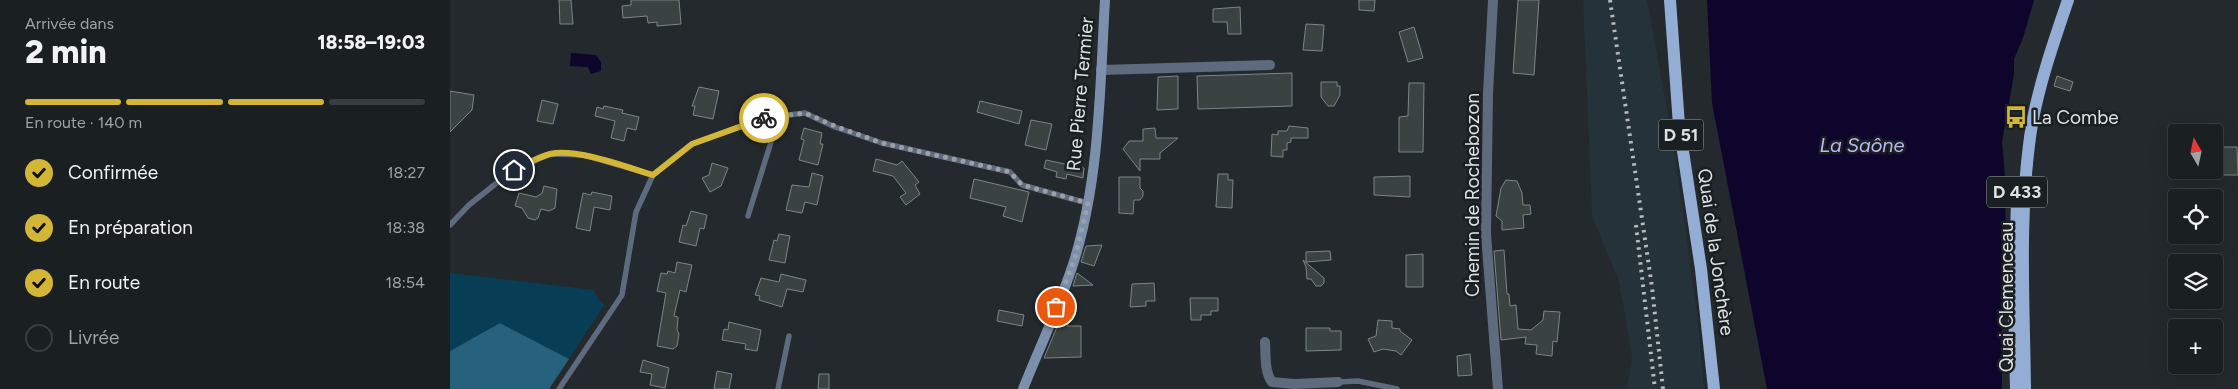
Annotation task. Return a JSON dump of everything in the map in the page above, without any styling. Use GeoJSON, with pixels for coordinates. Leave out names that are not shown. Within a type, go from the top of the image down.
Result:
{"type":"FeatureCollection","features":[{"type":"Feature","properties":{"kind":"main road","name":"Quai de la Jonchère"},"geometry":{"type":"LineString","coordinates":[[1670,0],[1679,125],[1701,268],[1714,389]]}},
{"type":"Feature","properties":{"kind":"main road","name":"Quai Clemenceau"},"geometry":{"type":"LineString","coordinates":[[2016,389],[2016,208],[2020,160],[2059,0]]}},
{"type":"Feature","properties":{"kind":"main road","name":"Quai Clemenceau"},"geometry":{"type":"LineString","coordinates":[[2025,389],[2025,207],[2032,107],[2068,0]]}},
{"type":"Feature","properties":{"kind":"street","name":"Rue Pierre Termier"},"geometry":{"type":"LineString","coordinates":[[1023,389],[1075,258],[1088,203],[1101,70],[1105,0]]}},
{"type":"Feature","properties":{"kind":"street","name":"Chemin de Rochebozon"},"geometry":{"type":"LineString","coordinates":[[1493,0],[1488,94],[1486,234],[1498,389]]}},
{"type":"Feature","properties":{"kind":"street"},"geometry":{"type":"LineString","coordinates":[[1101,70],[1270,65]]}},
{"type":"Feature","properties":{"kind":"street"},"geometry":{"type":"LineString","coordinates":[[1265,342],[1266,367],[1272,382],[1294,384],[1338,382]]}},
{"type":"Feature","properties":{"kind":"lane"},"geometry":{"type":"LineString","coordinates":[[559,389],[622,295],[636,212],[653,175],[692,144],[764,118],[805,113],[882,143],[1010,172],[1022,185],[1088,203]]}},
{"type":"Feature","properties":{"kind":"lane"},"geometry":{"type":"LineString","coordinates":[[748,216],[771,142],[770,131],[764,118]]}},
{"type":"Feature","properties":{"kind":"lane"},"geometry":{"type":"LineString","coordinates":[[450,225],[469,205],[514,170],[550,154],[584,155],[653,175]]}},
{"type":"Feature","properties":{"kind":"lane"},"geometry":{"type":"LineString","coordinates":[[778,389],[789,336]]}},
{"type":"Feature","properties":{"kind":"lane"},"geometry":{"type":"LineString","coordinates":[[1338,382],[1358,381],[1397,389]]}},
{"type":"Feature","properties":{"kind":"shaded area"},"geometry":{"type":"Polygon","coordinates":[[[1583,0],[1647,0],[1673,142],[1697,313],[1704,389],[1627,389],[1632,358],[1624,308],[1618,279],[1592,216],[1583,0]]]}},
{"type":"Feature","properties":{"kind":"shaded area"},"geometry":{"type":"Polygon","coordinates":[[[450,273],[594,290],[598,299],[604,305],[569,359],[500,323],[450,351],[450,273]]]}},
{"type":"Feature","properties":{"kind":"shaded area"},"geometry":{"type":"Polygon","coordinates":[[[500,323],[569,359],[549,389],[450,389],[450,351],[500,323]]]}},
{"type":"Feature","properties":{"kind":"water","name":"La Saône"},"geometry":{"type":"Polygon","coordinates":[[[1707,0],[2034,0],[2023,38],[2014,59],[2014,74],[2002,142],[2005,176],[2006,243],[2002,244],[2002,389],[1767,389],[1712,103],[1707,0]]]}},
{"type":"Feature","properties":{"kind":"water"},"geometry":{"type":"Polygon","coordinates":[[[571,53],[596,55],[601,62],[601,71],[591,74],[588,67],[570,66],[571,53]]]}},
{"type":"Feature","properties":{"kind":"building"},"geometry":{"type":"Polygon","coordinates":[[[559,0],[571,0],[573,24],[560,24],[559,0]]]}},
{"type":"Feature","properties":{"kind":"building"},"geometry":{"type":"Polygon","coordinates":[[[631,0],[679,0],[681,24],[657,26],[657,22],[648,23],[647,16],[623,18],[622,6],[631,5],[631,0]]]}},
{"type":"Feature","properties":{"kind":"building"},"geometry":{"type":"Polygon","coordinates":[[[1359,0],[1375,0],[1374,11],[1359,10],[1359,0]]]}},
{"type":"Feature","properties":{"kind":"building"},"geometry":{"type":"Polygon","coordinates":[[[1518,0],[1539,0],[1534,75],[1513,73],[1518,0]]]}},
{"type":"Feature","properties":{"kind":"building"},"geometry":{"type":"Polygon","coordinates":[[[1240,7],[1241,34],[1228,34],[1227,22],[1213,22],[1213,9],[1240,7]]]}},
{"type":"Feature","properties":{"kind":"building"},"geometry":{"type":"Polygon","coordinates":[[[1306,24],[1324,25],[1322,51],[1303,50],[1306,24]]]}},
{"type":"Feature","properties":{"kind":"building"},"geometry":{"type":"Polygon","coordinates":[[[1414,27],[1423,58],[1408,62],[1399,32],[1414,27]]]}},
{"type":"Feature","properties":{"kind":"building"},"geometry":{"type":"Polygon","coordinates":[[[1292,73],[1292,106],[1198,109],[1197,76],[1292,73]]]}},
{"type":"Feature","properties":{"kind":"building"},"geometry":{"type":"Polygon","coordinates":[[[1178,76],[1178,109],[1157,110],[1158,77],[1178,76]]]}},
{"type":"Feature","properties":{"kind":"building"},"geometry":{"type":"Polygon","coordinates":[[[2057,76],[2073,82],[2070,91],[2054,86],[2057,76]]]}},
{"type":"Feature","properties":{"kind":"building"},"geometry":{"type":"Polygon","coordinates":[[[1321,82],[1337,82],[1337,86],[1340,86],[1340,95],[1334,106],[1328,106],[1321,97],[1321,82]]]}},
{"type":"Feature","properties":{"kind":"building"},"geometry":{"type":"Polygon","coordinates":[[[1409,83],[1424,83],[1423,152],[1399,152],[1399,117],[1408,116],[1409,83]]]}},
{"type":"Feature","properties":{"kind":"building"},"geometry":{"type":"Polygon","coordinates":[[[699,87],[719,91],[713,119],[693,115],[695,106],[692,106],[699,87]]]}},
{"type":"Feature","properties":{"kind":"building"},"geometry":{"type":"Polygon","coordinates":[[[450,91],[474,95],[472,110],[450,132],[450,91]]]}},
{"type":"Feature","properties":{"kind":"building"},"geometry":{"type":"Polygon","coordinates":[[[542,100],[558,104],[553,124],[537,121],[542,100]]]}},
{"type":"Feature","properties":{"kind":"building"},"geometry":{"type":"Polygon","coordinates":[[[980,101],[1022,111],[1019,124],[977,112],[980,101]]]}},
{"type":"Feature","properties":{"kind":"building"},"geometry":{"type":"Polygon","coordinates":[[[604,106],[623,110],[622,113],[639,117],[636,130],[627,128],[624,141],[611,138],[615,121],[595,116],[597,107],[603,109],[604,106]]]}},
{"type":"Feature","properties":{"kind":"building"},"geometry":{"type":"Polygon","coordinates":[[[1031,120],[1052,124],[1046,150],[1025,145],[1031,120]]]}},
{"type":"Feature","properties":{"kind":"building"},"geometry":{"type":"Polygon","coordinates":[[[1289,126],[1308,128],[1308,138],[1291,138],[1291,142],[1287,143],[1287,150],[1283,150],[1283,157],[1271,156],[1272,134],[1278,135],[1278,131],[1287,131],[1289,126]]]}},
{"type":"Feature","properties":{"kind":"building"},"geometry":{"type":"Polygon","coordinates":[[[804,128],[822,133],[820,144],[823,144],[818,165],[799,160],[804,140],[801,139],[804,128]]]}},
{"type":"Feature","properties":{"kind":"building"},"geometry":{"type":"Polygon","coordinates":[[[1155,128],[1156,138],[1178,138],[1160,153],[1160,159],[1140,159],[1140,171],[1123,149],[1129,141],[1143,141],[1143,129],[1155,128]]]}},
{"type":"Feature","properties":{"kind":"building"},"geometry":{"type":"Polygon","coordinates":[[[2223,147],[2237,147],[2238,175],[2223,175],[2223,147]]]}},
{"type":"Feature","properties":{"kind":"building"},"geometry":{"type":"Polygon","coordinates":[[[876,159],[897,165],[902,161],[919,182],[915,185],[920,194],[906,205],[900,197],[906,193],[893,176],[873,171],[876,159]]]}},
{"type":"Feature","properties":{"kind":"building"},"geometry":{"type":"Polygon","coordinates":[[[1046,160],[1084,168],[1083,178],[1067,174],[1066,179],[1056,177],[1057,172],[1044,168],[1046,160]]]}},
{"type":"Feature","properties":{"kind":"building"},"geometry":{"type":"Polygon","coordinates":[[[712,163],[728,168],[721,186],[710,192],[702,178],[709,175],[712,163]]]}},
{"type":"Feature","properties":{"kind":"building"},"geometry":{"type":"Polygon","coordinates":[[[812,173],[823,176],[817,205],[805,202],[802,213],[786,210],[792,185],[809,187],[812,173]]]}},
{"type":"Feature","properties":{"kind":"building"},"geometry":{"type":"Polygon","coordinates":[[[1218,174],[1228,174],[1228,180],[1233,180],[1232,208],[1216,207],[1218,174]]]}},
{"type":"Feature","properties":{"kind":"building"},"geometry":{"type":"Polygon","coordinates":[[[1410,176],[1410,197],[1374,195],[1374,177],[1410,176]]]}},
{"type":"Feature","properties":{"kind":"building"},"geometry":{"type":"Polygon","coordinates":[[[1119,177],[1140,177],[1140,188],[1143,191],[1143,196],[1140,200],[1134,200],[1133,214],[1119,213],[1119,177]]]}},
{"type":"Feature","properties":{"kind":"building"},"geometry":{"type":"Polygon","coordinates":[[[974,179],[1029,192],[1022,222],[1003,216],[1006,207],[970,198],[974,179]]]}},
{"type":"Feature","properties":{"kind":"building"},"geometry":{"type":"Polygon","coordinates":[[[1506,180],[1517,181],[1522,193],[1523,205],[1530,205],[1531,214],[1523,215],[1524,228],[1502,230],[1502,221],[1496,216],[1501,188],[1506,180]]]}},
{"type":"Feature","properties":{"kind":"building"},"geometry":{"type":"Polygon","coordinates":[[[544,186],[557,189],[555,208],[549,211],[541,209],[538,218],[535,220],[528,218],[522,208],[515,206],[519,193],[536,197],[542,193],[544,186]]]}},
{"type":"Feature","properties":{"kind":"building"},"geometry":{"type":"Polygon","coordinates":[[[592,192],[612,196],[610,210],[594,207],[590,231],[576,228],[583,193],[591,195],[592,192]]]}},
{"type":"Feature","properties":{"kind":"building"},"geometry":{"type":"Polygon","coordinates":[[[691,211],[707,215],[704,229],[700,228],[696,246],[679,242],[683,225],[686,226],[691,211]]]}},
{"type":"Feature","properties":{"kind":"building"},"geometry":{"type":"Polygon","coordinates":[[[779,234],[790,236],[785,263],[769,260],[774,240],[777,241],[779,234]]]}},
{"type":"Feature","properties":{"kind":"building"},"geometry":{"type":"Polygon","coordinates":[[[1102,245],[1094,266],[1081,262],[1086,246],[1102,245]]]}},
{"type":"Feature","properties":{"kind":"building"},"geometry":{"type":"Polygon","coordinates":[[[1504,250],[1507,294],[1509,294],[1510,306],[1516,305],[1518,329],[1531,330],[1543,320],[1544,311],[1560,312],[1557,342],[1553,341],[1552,356],[1536,354],[1537,345],[1525,344],[1526,337],[1501,340],[1494,251],[1504,250]]]}},
{"type":"Feature","properties":{"kind":"building"},"geometry":{"type":"Polygon","coordinates":[[[1330,251],[1331,260],[1306,262],[1306,252],[1330,251]]]}},
{"type":"Feature","properties":{"kind":"building"},"geometry":{"type":"Polygon","coordinates":[[[1423,254],[1423,287],[1406,287],[1406,255],[1423,254]]]}},
{"type":"Feature","properties":{"kind":"building"},"geometry":{"type":"Polygon","coordinates":[[[1303,260],[1324,278],[1324,283],[1321,286],[1316,286],[1311,279],[1307,279],[1303,260]]]}},
{"type":"Feature","properties":{"kind":"building"},"geometry":{"type":"Polygon","coordinates":[[[677,262],[692,265],[686,292],[680,290],[674,316],[678,317],[677,330],[679,334],[677,346],[673,349],[657,346],[666,293],[657,291],[661,273],[667,274],[668,271],[675,273],[677,262]]]}},
{"type":"Feature","properties":{"kind":"building"},"geometry":{"type":"Polygon","coordinates":[[[1077,273],[1093,285],[1073,286],[1077,273]]]}},
{"type":"Feature","properties":{"kind":"building"},"geometry":{"type":"Polygon","coordinates":[[[781,274],[806,280],[803,292],[787,289],[782,307],[759,300],[760,296],[755,295],[761,278],[779,282],[781,274]]]}},
{"type":"Feature","properties":{"kind":"building"},"geometry":{"type":"Polygon","coordinates":[[[1154,283],[1155,301],[1146,301],[1146,306],[1130,307],[1132,284],[1154,283]]]}},
{"type":"Feature","properties":{"kind":"building"},"geometry":{"type":"Polygon","coordinates":[[[1190,298],[1218,298],[1218,311],[1211,311],[1211,315],[1201,315],[1201,320],[1191,320],[1190,298]]]}},
{"type":"Feature","properties":{"kind":"building"},"geometry":{"type":"Polygon","coordinates":[[[999,310],[1024,315],[1022,326],[997,321],[999,310]]]}},
{"type":"Feature","properties":{"kind":"building"},"geometry":{"type":"Polygon","coordinates":[[[1378,320],[1392,321],[1392,328],[1400,329],[1412,340],[1401,355],[1396,351],[1383,349],[1374,352],[1368,339],[1376,336],[1378,320]]]}},
{"type":"Feature","properties":{"kind":"building"},"geometry":{"type":"Polygon","coordinates":[[[729,322],[761,330],[757,351],[745,349],[746,344],[722,340],[724,329],[728,330],[729,322]]]}},
{"type":"Feature","properties":{"kind":"building"},"geometry":{"type":"Polygon","coordinates":[[[1059,322],[1068,322],[1067,326],[1081,326],[1081,357],[1044,358],[1059,322]]]}},
{"type":"Feature","properties":{"kind":"building"},"geometry":{"type":"Polygon","coordinates":[[[1306,328],[1330,328],[1330,331],[1341,331],[1341,350],[1306,351],[1306,328]]]}},
{"type":"Feature","properties":{"kind":"building"},"geometry":{"type":"Polygon","coordinates":[[[1470,354],[1472,375],[1458,376],[1457,356],[1470,354]]]}},
{"type":"Feature","properties":{"kind":"building"},"geometry":{"type":"Polygon","coordinates":[[[643,360],[669,368],[665,388],[650,385],[652,374],[640,372],[643,360]]]}},
{"type":"Feature","properties":{"kind":"building"},"geometry":{"type":"Polygon","coordinates":[[[717,371],[732,374],[729,389],[714,389],[717,371]]]}},
{"type":"Feature","properties":{"kind":"building"},"geometry":{"type":"Polygon","coordinates":[[[819,374],[829,374],[829,389],[818,389],[819,374]]]}},
{"type":"Feature","properties":{"kind":"railway"},"geometry":{"type":"LineString","coordinates":[[1610,0],[1652,287],[1663,389]]}},
{"type":"Feature","properties":{"kind":"railway"},"geometry":{"type":"LineString","coordinates":[[1636,225],[1655,389]]}},
{"type":"Feature","properties":{"kind":"way so far"},"geometry":{"type":"LineString","coordinates":[[764,118],[805,113],[882,143],[1010,172],[1022,185],[1088,203],[1075,258],[1056,307]]}},
{"type":"Feature","properties":{"kind":"place","name":"La Combe"},"geometry":{"type":"Point","coordinates":[2016,117]}},
{"type":"Feature","properties":{"kind":"route"},"geometry":{"type":"LineString","coordinates":[[514,170],[550,154],[567,154],[584,155],[653,175],[692,144],[764,118]]}}]}
